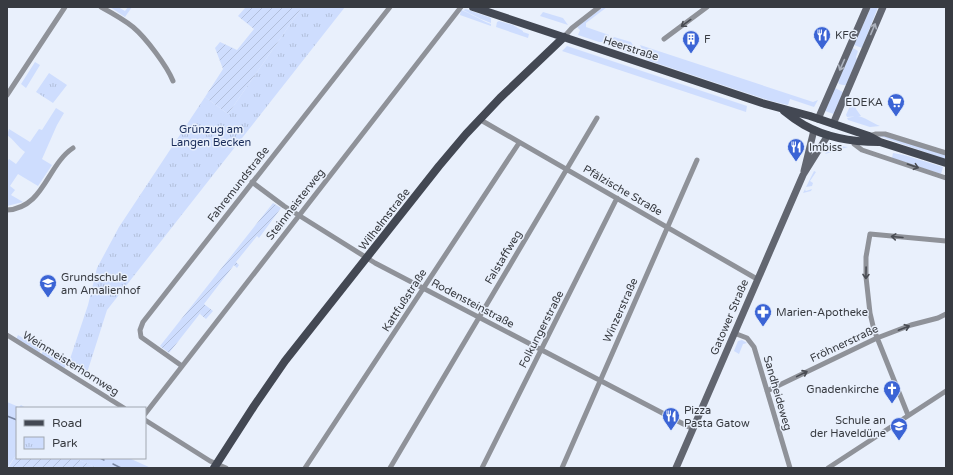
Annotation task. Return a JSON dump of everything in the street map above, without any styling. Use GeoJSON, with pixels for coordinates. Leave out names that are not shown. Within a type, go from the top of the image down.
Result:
{"type":"FeatureCollection","features":[{"type":"Feature","properties":{"kind":"main road","name":"Heerstraße"},"geometry":{"type":"LineString","coordinates":[[473,7],[782,109],[793,111],[856,131],[880,142],[946,163]]}},
{"type":"Feature","properties":{"kind":"main road","name":"Gatower Straße"},"geometry":{"type":"LineString","coordinates":[[803,175],[818,119],[868,7]]}},
{"type":"Feature","properties":{"kind":"main road","name":"Gatower Straße"},"geometry":{"type":"LineString","coordinates":[[676,468],[803,175],[828,135],[883,7]]}},
{"type":"Feature","properties":{"kind":"main road","name":"Wilhelmstraße"},"geometry":{"type":"LineString","coordinates":[[215,466],[268,385],[439,166],[479,119],[564,37]]}},
{"type":"Feature","properties":{"kind":"main road","name":"Heerstraße"},"geometry":{"type":"LineString","coordinates":[[782,109],[804,125],[828,135],[854,143],[880,142]]}},
{"type":"Feature","properties":{"kind":"street"},"geometry":{"type":"LineString","coordinates":[[7,95],[65,7]]}},
{"type":"Feature","properties":{"kind":"street"},"geometry":{"type":"LineString","coordinates":[[102,7],[128,24],[140,34],[168,70],[173,81]]}},
{"type":"Feature","properties":{"kind":"street","name":"Fahremundstraße"},"geometry":{"type":"LineString","coordinates":[[182,366],[144,340],[140,334],[140,326],[390,7]]}},
{"type":"Feature","properties":{"kind":"street","name":"Steinmeisterweg"},"geometry":{"type":"LineString","coordinates":[[146,413],[461,7]]}},
{"type":"Feature","properties":{"kind":"street","name":"Wilhelmstraße"},"geometry":{"type":"LineString","coordinates":[[564,37],[572,28],[599,7]]}},
{"type":"Feature","properties":{"kind":"street"},"geometry":{"type":"LineString","coordinates":[[664,39],[707,7]]}},
{"type":"Feature","properties":{"kind":"street","name":"Falstaffweg"},"geometry":{"type":"LineString","coordinates":[[390,468],[597,118]]}},
{"type":"Feature","properties":{"kind":"street","name":"Pfälzische Straße"},"geometry":{"type":"LineString","coordinates":[[479,119],[757,279]]}},
{"type":"Feature","properties":{"kind":"street"},"geometry":{"type":"LineString","coordinates":[[854,143],[856,131]]}},
{"type":"Feature","properties":{"kind":"street","name":"Heerstraße"},"geometry":{"type":"LineString","coordinates":[[869,136],[885,134],[946,154]]}},
{"type":"Feature","properties":{"kind":"street","name":"Kattfußstraße"},"geometry":{"type":"LineString","coordinates":[[305,468],[520,143]]}},
{"type":"Feature","properties":{"kind":"street","name":"Heerstraße"},"geometry":{"type":"LineString","coordinates":[[854,143],[862,150],[946,178]]}},
{"type":"Feature","properties":{"kind":"street"},"geometry":{"type":"LineString","coordinates":[[7,210],[20,208],[32,201],[63,156],[73,148]]}},
{"type":"Feature","properties":{"kind":"street","name":"Winzerstraße"},"geometry":{"type":"LineString","coordinates":[[562,468],[697,160]]}},
{"type":"Feature","properties":{"kind":"street","name":"Rodensteinstraße"},"geometry":{"type":"LineString","coordinates":[[252,182],[284,206],[367,258],[692,429]]}},
{"type":"Feature","properties":{"kind":"street","name":"Folkungerstraße"},"geometry":{"type":"LineString","coordinates":[[482,468],[617,198]]}},
{"type":"Feature","properties":{"kind":"street"},"geometry":{"type":"LineString","coordinates":[[908,415],[870,317],[866,291],[866,258],[870,234],[946,241]]}},
{"type":"Feature","properties":{"kind":"street","name":"Fröhnerstraße"},"geometry":{"type":"LineString","coordinates":[[767,391],[877,338],[946,314]]}},
{"type":"Feature","properties":{"kind":"street","name":"Sandheideweg"},"geometry":{"type":"LineString","coordinates":[[734,333],[746,338],[754,347],[790,468]]}},
{"type":"Feature","properties":{"kind":"street","name":"Weinmeisterhornweg"},"geometry":{"type":"LineString","coordinates":[[7,335],[122,407]]}},
{"type":"Feature","properties":{"kind":"street"},"geometry":{"type":"LineString","coordinates":[[828,468],[946,391]]}},
{"type":"Feature","properties":{"kind":"street"},"geometry":{"type":"LineString","coordinates":[[146,421],[215,466],[226,468]]}},
{"type":"Feature","properties":{"kind":"green space"},"geometry":{"type":"Polygon","coordinates":[[[110,7],[118,7],[125,11],[128,7],[132,7],[125,17],[110,7]]]}},
{"type":"Feature","properties":{"kind":"green space"},"geometry":{"type":"Polygon","coordinates":[[[243,7],[302,7],[228,114],[205,97],[223,69],[215,48],[220,42],[237,50],[254,29],[238,16],[245,8],[243,7]]]}},
{"type":"Feature","properties":{"kind":"green space","name":"Grünzug am Langen Becken"},"geometry":{"type":"Polygon","coordinates":[[[302,7],[345,7],[107,310],[86,376],[68,365],[88,305],[97,268],[119,227],[205,97],[228,114],[302,7]]]}},
{"type":"Feature","properties":{"kind":"green space"},"geometry":{"type":"Polygon","coordinates":[[[603,7],[607,7],[586,23],[586,27],[609,35],[603,42],[578,35],[580,30],[577,27],[603,7]]]}},
{"type":"Feature","properties":{"kind":"green space"},"geometry":{"type":"Polygon","coordinates":[[[871,7],[878,7],[862,48],[854,45],[871,7]]]}},
{"type":"Feature","properties":{"kind":"green space"},"geometry":{"type":"Polygon","coordinates":[[[466,9],[491,18],[491,23],[463,10],[466,9]]]}},
{"type":"Feature","properties":{"kind":"green space"},"geometry":{"type":"Polygon","coordinates":[[[461,10],[491,24],[491,26],[460,15],[461,10]]]}},
{"type":"Feature","properties":{"kind":"green space"},"geometry":{"type":"Polygon","coordinates":[[[543,12],[563,18],[568,25],[540,16],[543,12]]]}},
{"type":"Feature","properties":{"kind":"green space"},"geometry":{"type":"Polygon","coordinates":[[[499,21],[513,25],[529,34],[528,38],[496,27],[497,22],[499,21]]]}},
{"type":"Feature","properties":{"kind":"green space"},"geometry":{"type":"Polygon","coordinates":[[[614,37],[631,42],[638,54],[637,56],[607,45],[614,37]]]}},
{"type":"Feature","properties":{"kind":"green space"},"geometry":{"type":"Polygon","coordinates":[[[640,45],[813,102],[818,100],[814,107],[790,99],[788,105],[771,101],[647,60],[640,45]]]}},
{"type":"Feature","properties":{"kind":"green space"},"geometry":{"type":"Polygon","coordinates":[[[567,46],[747,106],[746,112],[562,51],[567,46]]]}},
{"type":"Feature","properties":{"kind":"green space"},"geometry":{"type":"Polygon","coordinates":[[[853,48],[858,51],[856,57],[857,60],[846,85],[839,84],[838,81],[853,48]]]}},
{"type":"Feature","properties":{"kind":"green space"},"geometry":{"type":"Polygon","coordinates":[[[35,62],[40,65],[26,88],[21,84],[35,62]]]}},
{"type":"Feature","properties":{"kind":"green space"},"geometry":{"type":"Polygon","coordinates":[[[49,73],[67,85],[53,103],[36,92],[49,73]]]}},
{"type":"Feature","properties":{"kind":"green space"},"geometry":{"type":"Polygon","coordinates":[[[835,88],[843,92],[834,114],[825,111],[835,88]]]}},
{"type":"Feature","properties":{"kind":"green space"},"geometry":{"type":"Polygon","coordinates":[[[853,99],[856,109],[861,116],[847,117],[846,115],[853,99]]]}},
{"type":"Feature","properties":{"kind":"green space"},"geometry":{"type":"Polygon","coordinates":[[[56,108],[64,113],[42,159],[52,165],[38,186],[18,174],[10,186],[15,190],[11,195],[23,202],[7,206],[7,162],[9,159],[16,164],[25,152],[7,135],[9,129],[30,142],[39,129],[42,130],[56,108]]]}},
{"type":"Feature","properties":{"kind":"green space"},"geometry":{"type":"Polygon","coordinates":[[[857,116],[880,126],[870,127],[848,120],[847,118],[857,116]]]}},
{"type":"Feature","properties":{"kind":"green space"},"geometry":{"type":"Polygon","coordinates":[[[882,135],[946,155],[945,159],[879,136],[882,135]]]}},
{"type":"Feature","properties":{"kind":"green space"},"geometry":{"type":"Polygon","coordinates":[[[832,145],[848,147],[825,154],[832,145]]]}},
{"type":"Feature","properties":{"kind":"green space"},"geometry":{"type":"Polygon","coordinates":[[[893,153],[943,167],[941,174],[892,158],[893,153]]]}},
{"type":"Feature","properties":{"kind":"green space"},"geometry":{"type":"Polygon","coordinates":[[[814,171],[816,172],[810,181],[813,183],[812,186],[806,187],[814,171]]]}},
{"type":"Feature","properties":{"kind":"green space"},"geometry":{"type":"Polygon","coordinates":[[[806,187],[806,191],[812,189],[811,191],[803,193],[806,187]]]}},
{"type":"Feature","properties":{"kind":"green space"},"geometry":{"type":"Polygon","coordinates":[[[273,203],[281,208],[259,238],[257,236],[236,262],[239,265],[237,268],[234,265],[204,304],[213,311],[206,319],[200,314],[202,311],[169,353],[160,346],[273,203]]]}},
{"type":"Feature","properties":{"kind":"green space"},"geometry":{"type":"Polygon","coordinates":[[[18,335],[41,349],[39,353],[16,339],[18,335]]]}},
{"type":"Feature","properties":{"kind":"green space"},"geometry":{"type":"Polygon","coordinates":[[[742,340],[747,343],[743,344],[739,354],[734,351],[738,341],[742,340]]]}},
{"type":"Feature","properties":{"kind":"green space"},"geometry":{"type":"Polygon","coordinates":[[[43,351],[66,365],[64,369],[41,355],[43,351]]]}},
{"type":"Feature","properties":{"kind":"green space"},"geometry":{"type":"Polygon","coordinates":[[[7,402],[19,407],[16,407],[16,455],[7,468],[7,402]]]}},
{"type":"Feature","properties":{"kind":"green space"},"geometry":{"type":"Polygon","coordinates":[[[16,456],[16,459],[77,459],[97,468],[8,468],[16,456]]]}},
{"type":"Feature","properties":{"kind":"green space"},"geometry":{"type":"Polygon","coordinates":[[[77,459],[131,459],[151,468],[97,468],[77,459]]]}},
{"type":"Feature","properties":{"kind":"waterway"},"geometry":{"type":"LineString","coordinates":[[7,416],[16,420]]}},
{"type":"Feature","properties":{"kind":"waterway"},"geometry":{"type":"LineString","coordinates":[[113,464],[121,468]]}},
{"type":"Feature","properties":{"kind":"place","name":"KFC"},"geometry":{"type":"Point","coordinates":[822,50]}},
{"type":"Feature","properties":{"kind":"place","name":"F"},"geometry":{"type":"Point","coordinates":[691,54]}},
{"type":"Feature","properties":{"kind":"place","name":"EDEKA"},"geometry":{"type":"Point","coordinates":[896,117]}},
{"type":"Feature","properties":{"kind":"place","name":"Imbiss"},"geometry":{"type":"Point","coordinates":[796,162]}},
{"type":"Feature","properties":{"kind":"place","name":"Grundschule am Amalienhof"},"geometry":{"type":"Point","coordinates":[48,298]}},
{"type":"Feature","properties":{"kind":"place","name":"Marien-Apotheke"},"geometry":{"type":"Point","coordinates":[763,327]}},
{"type":"Feature","properties":{"kind":"place","name":"Gnadenkirche"},"geometry":{"type":"Point","coordinates":[892,404]}},
{"type":"Feature","properties":{"kind":"place","name":"Pizza Pasta Gatow"},"geometry":{"type":"Point","coordinates":[671,431]}},
{"type":"Feature","properties":{"kind":"place","name":"Schule an der Haveldüne"},"geometry":{"type":"Point","coordinates":[899,441]}}]}
